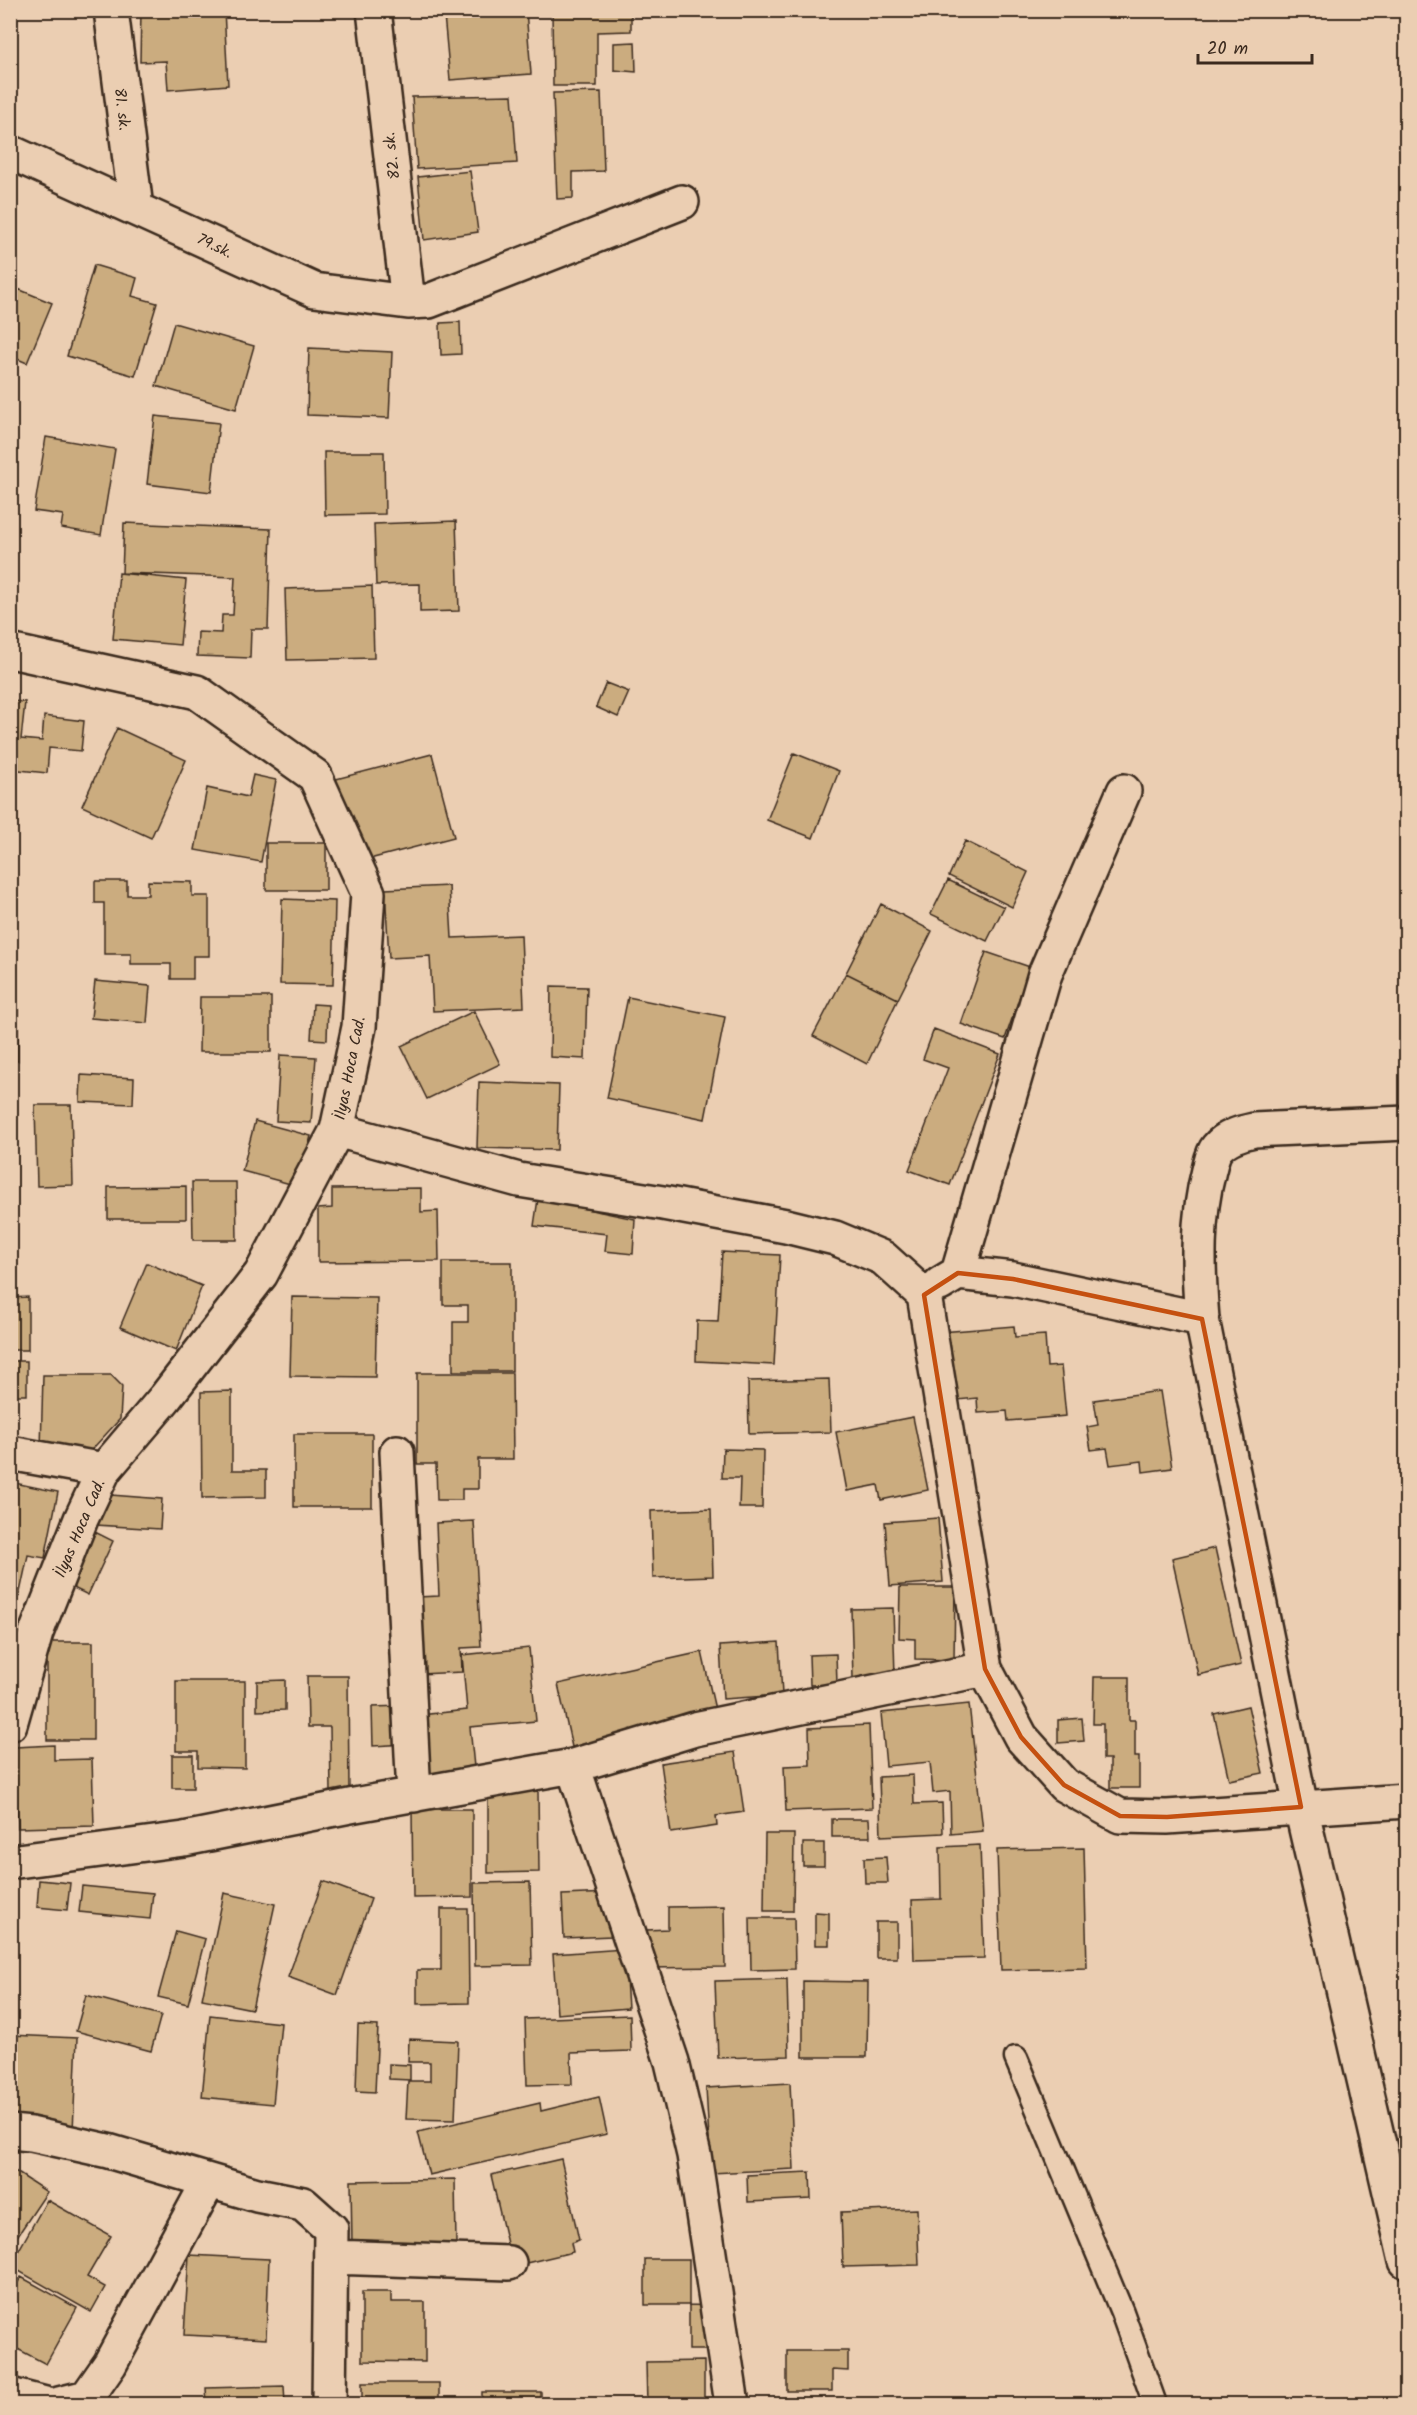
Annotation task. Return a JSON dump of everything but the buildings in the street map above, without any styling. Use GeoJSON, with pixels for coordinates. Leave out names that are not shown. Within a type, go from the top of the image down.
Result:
{"type":"FeatureCollection","features":[{"type":"Feature","properties":{"kind":"street","name":"81. sk."},"geometry":{"type":"LineString","coordinates":[[111,10],[136,208]]}},
{"type":"Feature","properties":{"kind":"street","name":"82. sk."},"geometry":{"type":"LineString","coordinates":[[374,10],[418,301]]}},
{"type":"Feature","properties":{"kind":"street","name":"79.sk."},"geometry":{"type":"LineString","coordinates":[[10,152],[314,290],[418,301]]}},
{"type":"Feature","properties":{"kind":"street"},"geometry":{"type":"LineString","coordinates":[[418,301],[682,202]]}},
{"type":"Feature","properties":{"kind":"street","name":"İlyas Hoca Cad."},"geometry":{"type":"LineString","coordinates":[[10,651],[197,692],[315,776],[368,893],[359,1027],[337,1130],[261,1274],[165,1398],[104,1470],[81,1519],[36,1633],[10,1724]]}},
{"type":"Feature","properties":{"kind":"street"},"geometry":{"type":"LineString","coordinates":[[958,1273],[1045,974],[1124,791]]}},
{"type":"Feature","properties":{"kind":"street"},"geometry":{"type":"LineString","coordinates":[[1407,1123],[1254,1130],[1237,1134],[1224,1141],[1215,1150],[1205,1185],[1200,1222],[1198,1268],[1202,1319],[1301,1807],[1407,2261]]}},
{"type":"Feature","properties":{"kind":"street"},"geometry":{"type":"LineString","coordinates":[[337,1130],[519,1180],[786,1226],[835,1238],[883,1258],[924,1295],[985,1668],[1022,1737],[1064,1785],[1120,1816],[1167,1817],[1407,1801]]}},
{"type":"Feature","properties":{"kind":"street"},"geometry":{"type":"LineString","coordinates":[[924,1295],[958,1273],[1013,1279],[1202,1319]]}},
{"type":"Feature","properties":{"kind":"street"},"geometry":{"type":"LineString","coordinates":[[397,1452],[414,1795]]}},
{"type":"Feature","properties":{"kind":"street"},"geometry":{"type":"LineString","coordinates":[[10,1453],[104,1470]]}},
{"type":"Feature","properties":{"kind":"street"},"geometry":{"type":"LineString","coordinates":[[10,1862],[184,1839],[355,1804],[573,1766],[695,1729],[985,1668]]}},
{"type":"Feature","properties":{"kind":"street"},"geometry":{"type":"LineString","coordinates":[[573,1766],[672,2062],[694,2155],[732,2404]]}},
{"type":"Feature","properties":{"kind":"street"},"geometry":{"type":"LineString","coordinates":[[10,2132],[31,2134],[108,2151],[209,2181],[303,2204],[331,2229],[329,2404]]}},
{"type":"Feature","properties":{"kind":"street"},"geometry":{"type":"LineString","coordinates":[[59,2404],[87,2397],[110,2364],[209,2181]]}},
{"type":"Feature","properties":{"kind":"street"},"geometry":{"type":"LineString","coordinates":[[331,2258],[509,2263]]}},
{"type":"Feature","properties":{"kind":"street"},"geometry":{"type":"LineString","coordinates":[[10,2395],[45,2404]]}},
{"type":"Feature","properties":{"kind":"lane"},"geometry":{"type":"LineString","coordinates":[[1016,2058],[1122,2312],[1155,2404]]}},
{"type":"Feature","properties":{"kind":"highlighted area"},"geometry":{"type":"Polygon","coordinates":[[[958,1273],[1013,1279],[1202,1319],[1301,1807],[1167,1817],[1120,1816],[1064,1785],[1021,1737],[985,1669],[924,1295],[958,1273]]]}}]}
